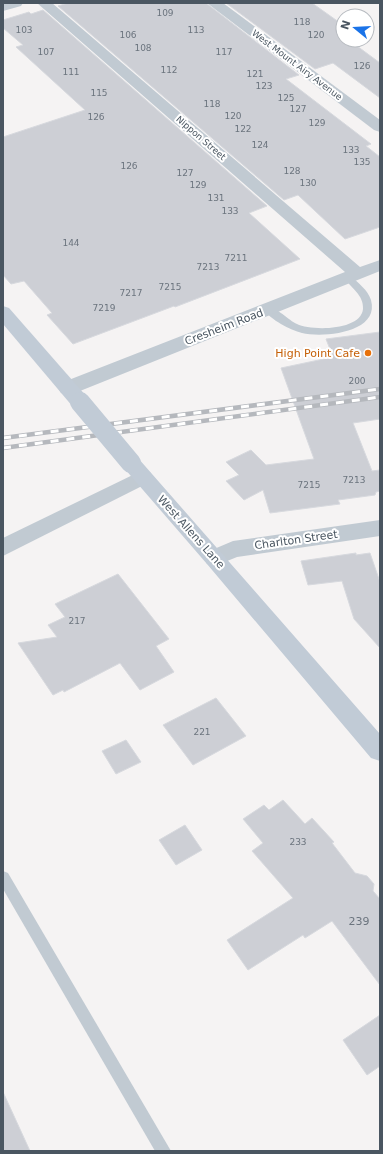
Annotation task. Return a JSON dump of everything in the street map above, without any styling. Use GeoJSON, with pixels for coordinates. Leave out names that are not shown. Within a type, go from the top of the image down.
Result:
{"type":"FeatureCollection","features":[{"type":"Feature","properties":{"kind":"main road","name":"West Allens Lane"},"geometry":{"type":"LineString","coordinates":[[3,312],[137,470],[215,558],[380,751]]}},
{"type":"Feature","properties":{"kind":"street"},"geometry":{"type":"LineString","coordinates":[[3,7],[16,3]]}},
{"type":"Feature","properties":{"kind":"street","name":"Nippon Street"},"geometry":{"type":"LineString","coordinates":[[44,3],[353,276]]}},
{"type":"Feature","properties":{"kind":"street","name":"West Mount Airy Avenue"},"geometry":{"type":"LineString","coordinates":[[214,3],[380,127]]}},
{"type":"Feature","properties":{"kind":"street","name":"Cresheim Road"},"geometry":{"type":"LineString","coordinates":[[74,395],[268,309],[380,265]]}},
{"type":"Feature","properties":{"kind":"street"},"geometry":{"type":"LineString","coordinates":[[3,548],[137,470]]}},
{"type":"Feature","properties":{"kind":"street","name":"Charlton Street"},"geometry":{"type":"LineString","coordinates":[[215,558],[242,548],[380,528]]}},
{"type":"Feature","properties":{"kind":"lane"},"geometry":{"type":"LineString","coordinates":[[268,309],[292,325],[303,330],[318,332],[346,329],[357,323],[364,315],[367,307],[366,299],[353,276]]}},
{"type":"Feature","properties":{"kind":"lane"},"geometry":{"type":"LineString","coordinates":[[3,877],[163,1151]]}},
{"type":"Feature","properties":{"kind":"building"},"geometry":{"type":"Polygon","coordinates":[[[68,3],[206,3],[299,75],[286,79],[371,144],[366,146],[380,157],[380,227],[345,239],[298,195],[284,200],[58,6],[68,3]]]}},
{"type":"Feature","properties":{"kind":"building"},"geometry":{"type":"Polygon","coordinates":[[[226,3],[312,3],[335,19],[335,48],[360,48],[380,63],[380,98],[333,63],[315,69],[226,3]]]}},
{"type":"Feature","properties":{"kind":"building"},"geometry":{"type":"Polygon","coordinates":[[[43,10],[267,206],[249,213],[300,259],[73,344],[47,315],[52,313],[24,281],[11,284],[3,275],[3,137],[85,110],[16,47],[23,45],[3,28],[3,20],[29,12],[31,14],[43,10]]]}},
{"type":"Feature","properties":{"kind":"building"},"geometry":{"type":"Polygon","coordinates":[[[380,332],[380,419],[353,423],[372,471],[380,470],[380,491],[376,492],[375,495],[338,500],[340,504],[270,513],[263,490],[244,500],[226,481],[239,475],[226,462],[251,450],[266,465],[314,459],[281,368],[333,357],[326,339],[380,332]]]}},
{"type":"Feature","properties":{"kind":"building"},"geometry":{"type":"Polygon","coordinates":[[[356,553],[356,555],[370,553],[380,582],[380,648],[354,619],[342,581],[308,585],[301,561],[356,553]]]}},
{"type":"Feature","properties":{"kind":"building"},"geometry":{"type":"Polygon","coordinates":[[[118,574],[169,639],[156,646],[174,672],[140,690],[120,663],[64,692],[63,690],[53,695],[18,643],[57,637],[48,625],[65,617],[55,604],[118,574]]]}},
{"type":"Feature","properties":{"kind":"building"},"geometry":{"type":"Polygon","coordinates":[[[216,698],[246,736],[193,765],[163,725],[216,698]]]}},
{"type":"Feature","properties":{"kind":"building"},"geometry":{"type":"Polygon","coordinates":[[[126,740],[141,762],[116,774],[102,751],[126,740]]]}},
{"type":"Feature","properties":{"kind":"building"},"geometry":{"type":"Polygon","coordinates":[[[283,800],[305,824],[312,818],[334,842],[332,843],[355,873],[367,876],[374,884],[373,891],[380,899],[380,985],[332,921],[305,938],[303,935],[248,970],[227,940],[293,898],[252,851],[263,843],[243,819],[264,805],[269,810],[283,800]]]}},
{"type":"Feature","properties":{"kind":"building"},"geometry":{"type":"Polygon","coordinates":[[[185,825],[202,850],[176,865],[159,840],[185,825]]]}},
{"type":"Feature","properties":{"kind":"building"},"geometry":{"type":"Polygon","coordinates":[[[380,1015],[380,1066],[367,1075],[343,1040],[380,1015]]]}},
{"type":"Feature","properties":{"kind":"building"},"geometry":{"type":"Polygon","coordinates":[[[3,1092],[30,1151],[3,1151],[3,1092]]]}},
{"type":"Feature","properties":{"kind":"railway"},"geometry":{"type":"LineString","coordinates":[[3,438],[380,389]]}},
{"type":"Feature","properties":{"kind":"railway"},"geometry":{"type":"LineString","coordinates":[[3,448],[380,397]]}},
{"type":"Feature","properties":{"kind":"place","name":"High Point Cafe"},"geometry":{"type":"Point","coordinates":[368,353]}}]}
